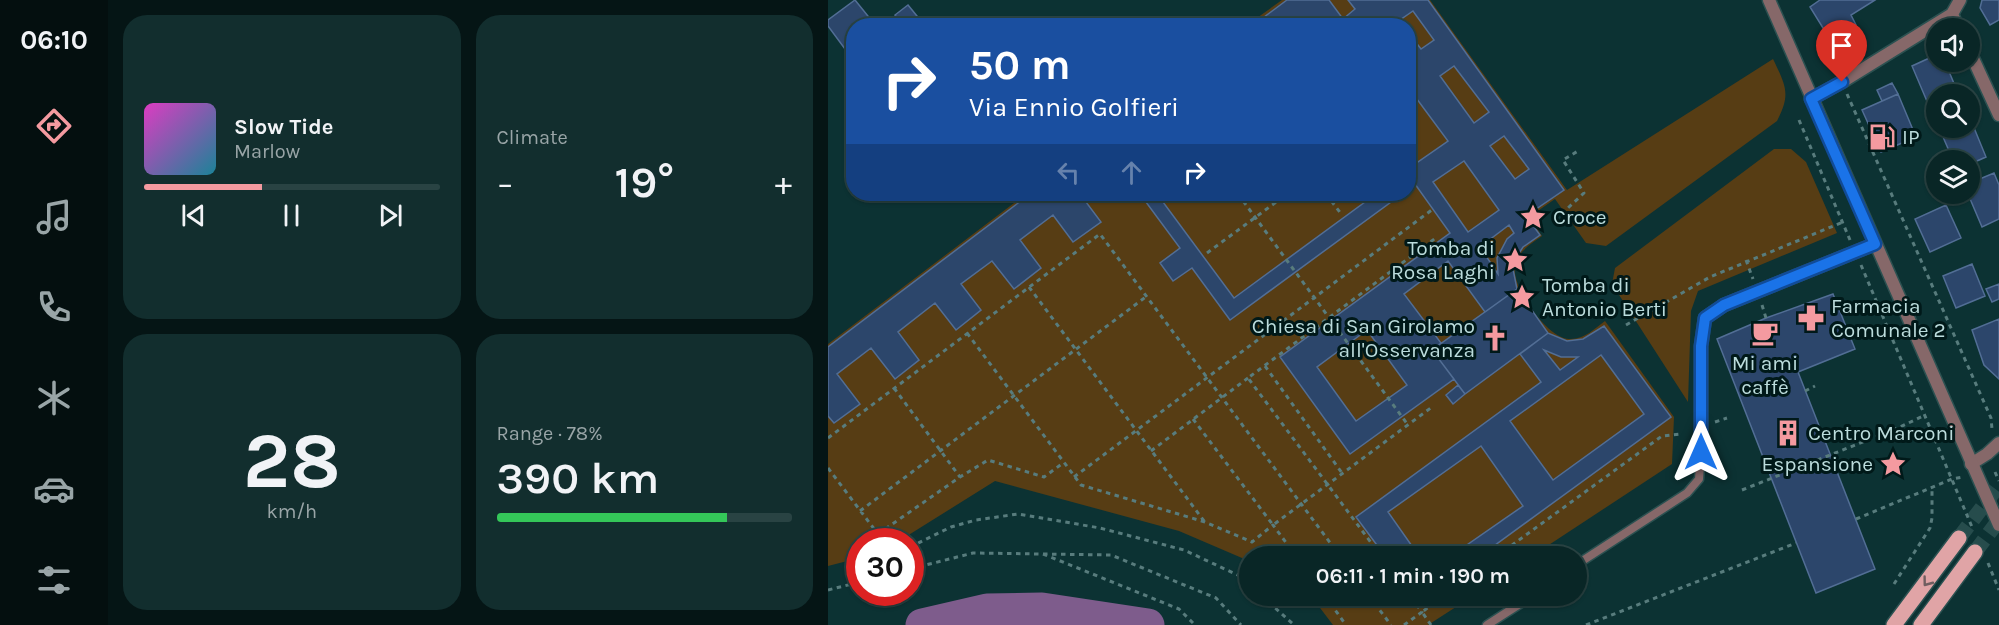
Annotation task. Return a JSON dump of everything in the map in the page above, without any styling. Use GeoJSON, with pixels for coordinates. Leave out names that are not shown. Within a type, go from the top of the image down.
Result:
{"type":"FeatureCollection","features":[{"type":"Feature","properties":{"kind":"main road"},"geometry":{"type":"LineString","coordinates":[[1894,625],[1959,538]]}},
{"type":"Feature","properties":{"kind":"main road"},"geometry":{"type":"LineString","coordinates":[[1921,625],[1975,552]]}},
{"type":"Feature","properties":{"kind":"street"},"geometry":{"type":"LineString","coordinates":[[1768,0],[1999,525]]}},
{"type":"Feature","properties":{"kind":"street"},"geometry":{"type":"LineString","coordinates":[[1811,99],[1952,14],[1960,0]]}},
{"type":"Feature","properties":{"kind":"street"},"geometry":{"type":"LineString","coordinates":[[1952,14],[1954,18]]}},
{"type":"Feature","properties":{"kind":"street"},"geometry":{"type":"LineString","coordinates":[[1979,72],[1999,115]]}},
{"type":"Feature","properties":{"kind":"street"},"geometry":{"type":"LineString","coordinates":[[1701,452],[1701,346],[1705,318],[1724,305],[1875,244]]}},
{"type":"Feature","properties":{"kind":"street"},"geometry":{"type":"LineString","coordinates":[[1974,469],[1996,446]]}},
{"type":"Feature","properties":{"kind":"lane"},"geometry":{"type":"LineString","coordinates":[[1587,558],[1687,493],[1699,479],[1701,452]]}},
{"type":"Feature","properties":{"kind":"lane"},"geometry":{"type":"LineString","coordinates":[[1487,625],[1516,606]]}},
{"type":"Feature","properties":{"kind":"path"},"geometry":{"type":"LineString","coordinates":[[1842,82],[1991,418],[1996,446]]}},
{"type":"Feature","properties":{"kind":"path"},"geometry":{"type":"LineString","coordinates":[[1799,120],[1952,479]]}},
{"type":"Feature","properties":{"kind":"path"},"geometry":{"type":"LineString","coordinates":[[1555,220],[1584,193],[1563,160],[1578,151]]}},
{"type":"Feature","properties":{"kind":"path"},"geometry":{"type":"LineString","coordinates":[[1243,201],[1408,425]]}},
{"type":"Feature","properties":{"kind":"path"},"geometry":{"type":"LineString","coordinates":[[1207,253],[1277,201]]}},
{"type":"Feature","properties":{"kind":"path"},"geometry":{"type":"LineString","coordinates":[[1331,201],[1342,215]]}},
{"type":"Feature","properties":{"kind":"path"},"geometry":{"type":"LineString","coordinates":[[1074,477],[1433,208]]}},
{"type":"Feature","properties":{"kind":"path"},"geometry":{"type":"LineString","coordinates":[[1626,325],[1710,277],[1746,260],[1842,222]]}},
{"type":"Feature","properties":{"kind":"path"},"geometry":{"type":"LineString","coordinates":[[829,435],[1100,234],[1332,546]]}},
{"type":"Feature","properties":{"kind":"path"},"geometry":{"type":"LineString","coordinates":[[1150,451],[1437,237]]}},
{"type":"Feature","properties":{"kind":"path"},"geometry":{"type":"LineString","coordinates":[[1029,287],[1205,522]]}},
{"type":"Feature","properties":{"kind":"path"},"geometry":{"type":"LineString","coordinates":[[860,511],[1147,296]]}},
{"type":"Feature","properties":{"kind":"path"},"geometry":{"type":"LineString","coordinates":[[967,333],[1081,485],[1205,522],[1252,542],[1432,407]]}},
{"type":"Feature","properties":{"kind":"path"},"geometry":{"type":"LineString","coordinates":[[1265,366],[1342,473]]}},
{"type":"Feature","properties":{"kind":"path"},"geometry":{"type":"LineString","coordinates":[[1248,378],[1374,546]]}},
{"type":"Feature","properties":{"kind":"path"},"geometry":{"type":"LineString","coordinates":[[1805,391],[1815,386]]}},
{"type":"Feature","properties":{"kind":"path"},"geometry":{"type":"LineString","coordinates":[[894,388],[960,477]]}},
{"type":"Feature","properties":{"kind":"path"},"geometry":{"type":"LineString","coordinates":[[1742,490],[1925,415]]}},
{"type":"Feature","properties":{"kind":"path"},"geometry":{"type":"LineString","coordinates":[[1193,419],[1289,546]]}},
{"type":"Feature","properties":{"kind":"path"},"geometry":{"type":"LineString","coordinates":[[1511,546],[1662,436],[1680,434]]}},
{"type":"Feature","properties":{"kind":"path"},"geometry":{"type":"LineString","coordinates":[[887,528],[988,460],[1044,477],[1064,463]]}},
{"type":"Feature","properties":{"kind":"path"},"geometry":{"type":"LineString","coordinates":[[828,468],[873,528]]}},
{"type":"Feature","properties":{"kind":"path"},"geometry":{"type":"LineString","coordinates":[[1856,519],[1974,469],[1995,472],[1999,481]]}},
{"type":"Feature","properties":{"kind":"path"},"geometry":{"type":"LineString","coordinates":[[1894,584],[1930,528],[1932,488]]}},
{"type":"Feature","properties":{"kind":"path"},"geometry":{"type":"LineString","coordinates":[[924,540],[951,527],[976,520],[1018,514],[1100,528],[1184,550],[1239,576]]}},
{"type":"Feature","properties":{"kind":"path"},"geometry":{"type":"LineString","coordinates":[[1586,625],[1797,543]]}},
{"type":"Feature","properties":{"kind":"path"},"geometry":{"type":"LineString","coordinates":[[924,565],[973,553],[1111,555],[1216,598],[1241,625]]}},
{"type":"Feature","properties":{"kind":"path"},"geometry":{"type":"LineString","coordinates":[[1041,554],[1179,609],[1195,625]]}},
{"type":"Feature","properties":{"kind":"path"},"geometry":{"type":"LineString","coordinates":[[828,590],[846,586]]}},
{"type":"Feature","properties":{"kind":"path"},"geometry":{"type":"LineString","coordinates":[[1274,606],[1294,625]]}},
{"type":"Feature","properties":{"kind":"path"},"geometry":{"type":"LineString","coordinates":[[1332,606],[1346,625]]}},
{"type":"Feature","properties":{"kind":"path"},"geometry":{"type":"LineString","coordinates":[[1377,606],[1391,625]]}},
{"type":"Feature","properties":{"kind":"path"},"geometry":{"type":"LineString","coordinates":[[1418,606],[1431,625]]}},
{"type":"Feature","properties":{"kind":"path"},"geometry":{"type":"LineString","coordinates":[[1404,625],[1430,606]]}},
{"type":"Feature","properties":{"kind":"shaded area"},"geometry":{"type":"Polygon","coordinates":[[[1282,0],[1430,0],[1567,190],[1773,59],[1785,90],[1784,104],[1777,121],[1606,246],[1586,243],[1555,199],[1529,217],[1542,236],[1522,252],[1516,261],[1515,275],[1525,298],[1532,310],[1551,330],[1560,336],[1574,339],[1588,333],[1605,321],[1674,417],[1672,464],[1547,546],[1239,546],[1239,557],[1179,531],[995,481],[920,528],[846,528],[846,561],[828,566],[828,344],[1017,201],[1416,201],[1416,18],[1257,18],[1282,0]]]}},
{"type":"Feature","properties":{"kind":"shaded area"},"geometry":{"type":"Polygon","coordinates":[[[1774,149],[1791,149],[1806,162],[1837,233],[1698,291],[1691,311],[1688,402],[1612,284],[1615,268],[1774,149]]]}},
{"type":"Feature","properties":{"kind":"shaded area"},"geometry":{"type":"Polygon","coordinates":[[[1319,606],[1457,606],[1428,625],[1333,625],[1319,606]]]}},
{"type":"Feature","properties":{"kind":"building"},"geometry":{"type":"Polygon","coordinates":[[[855,0],[870,18],[846,18],[845,49],[828,26],[828,20],[855,0]]]}},
{"type":"Feature","properties":{"kind":"building"},"geometry":{"type":"Polygon","coordinates":[[[1287,0],[1329,0],[1342,18],[1263,18],[1287,0]]]}},
{"type":"Feature","properties":{"kind":"building"},"geometry":{"type":"Polygon","coordinates":[[[1348,0],[1428,0],[1564,190],[1526,216],[1540,235],[1523,247],[1512,264],[1517,289],[1485,312],[1448,261],[1404,294],[1441,343],[1432,350],[1454,379],[1350,454],[1280,357],[1450,233],[1416,185],[1416,163],[1448,141],[1416,98],[1416,42],[1421,49],[1434,40],[1413,11],[1403,18],[1344,18],[1355,9],[1348,0]],[[1454,66],[1440,76],[1474,123],[1489,112],[1454,66]],[[1504,136],[1490,146],[1515,179],[1529,169],[1504,136]],[[1464,161],[1433,182],[1468,232],[1499,210],[1464,161]],[[1509,225],[1480,247],[1498,274],[1497,258],[1507,239],[1514,233],[1509,225]],[[1367,330],[1317,367],[1356,421],[1407,385],[1367,330]]]}},
{"type":"Feature","properties":{"kind":"building"},"geometry":{"type":"Polygon","coordinates":[[[1820,0],[1875,0],[1851,15],[1856,25],[1831,41],[1810,7],[1820,0]]]}},
{"type":"Feature","properties":{"kind":"building"},"geometry":{"type":"Polygon","coordinates":[[[1982,0],[1999,0],[1999,20],[1990,25],[1980,8],[1982,0]]]}},
{"type":"Feature","properties":{"kind":"building"},"geometry":{"type":"Polygon","coordinates":[[[908,5],[919,18],[897,18],[895,15],[908,5]]]}},
{"type":"Feature","properties":{"kind":"building"},"geometry":{"type":"Polygon","coordinates":[[[1926,60],[1926,72],[1949,72],[1954,84],[1926,84],[1926,99],[1912,66],[1926,60]]]}},
{"type":"Feature","properties":{"kind":"building"},"geometry":{"type":"Polygon","coordinates":[[[1892,83],[1898,94],[1882,101],[1877,90],[1892,83]]]}},
{"type":"Feature","properties":{"kind":"building"},"geometry":{"type":"Polygon","coordinates":[[[1898,94],[1916,137],[1881,152],[1862,110],[1898,94]]]}},
{"type":"Feature","properties":{"kind":"building"},"geometry":{"type":"Polygon","coordinates":[[[1943,138],[1978,138],[1986,157],[1980,160],[1980,150],[1949,150],[1943,138]]]}},
{"type":"Feature","properties":{"kind":"building"},"geometry":{"type":"Polygon","coordinates":[[[1994,173],[1999,185],[1999,219],[1982,227],[1972,204],[1980,204],[1980,179],[1994,173]]]}},
{"type":"Feature","properties":{"kind":"building"},"geometry":{"type":"Polygon","coordinates":[[[1021,201],[1085,201],[1101,222],[1073,242],[1053,215],[1020,240],[1041,268],[1014,289],[992,261],[961,284],[981,310],[956,330],[935,303],[898,332],[919,360],[895,379],[871,348],[837,374],[860,404],[834,423],[828,416],[828,347],[1021,201]]]}},
{"type":"Feature","properties":{"kind":"building"},"geometry":{"type":"Polygon","coordinates":[[[1145,201],[1162,201],[1234,298],[1366,201],[1392,201],[1230,320],[1192,268],[1173,281],[1160,263],[1180,248],[1145,201]]]}},
{"type":"Feature","properties":{"kind":"building"},"geometry":{"type":"Polygon","coordinates":[[[1946,205],[1961,238],[1930,252],[1915,219],[1946,205]]]}},
{"type":"Feature","properties":{"kind":"building"},"geometry":{"type":"Polygon","coordinates":[[[1972,264],[1985,296],[1956,308],[1943,276],[1972,264]]]}},
{"type":"Feature","properties":{"kind":"building"},"geometry":{"type":"Polygon","coordinates":[[[1999,284],[1999,299],[1992,302],[1986,289],[1999,284]]]}},
{"type":"Feature","properties":{"kind":"building","name":"Chiesa di San Girolamo all'Osservanza"},"geometry":{"type":"Polygon","coordinates":[[[1517,289],[1548,333],[1465,394],[1432,350],[1517,289]]]}},
{"type":"Feature","properties":{"kind":"building","name":"Centro Marconi"},"geometry":{"type":"Polygon","coordinates":[[[1833,294],[1855,349],[1798,372],[1875,569],[1816,593],[1717,339],[1766,318],[1833,294]]]}},
{"type":"Feature","properties":{"kind":"building"},"geometry":{"type":"Polygon","coordinates":[[[1999,319],[1999,379],[1984,365],[1972,330],[1999,319]]]}},
{"type":"Feature","properties":{"kind":"building"},"geometry":{"type":"Polygon","coordinates":[[[1604,326],[1671,417],[1494,546],[1465,546],[1523,506],[1481,446],[1388,512],[1412,546],[1378,546],[1356,517],[1541,382],[1520,354],[1548,333],[1567,341],[1583,339],[1604,326]],[[1544,350],[1560,370],[1578,357],[1561,357],[1544,350]],[[1601,355],[1510,421],[1553,480],[1644,414],[1601,355]]]}},
{"type":"Feature","properties":{"kind":"building"},"geometry":{"type":"Polygon","coordinates":[[[1458,385],[1465,394],[1453,404],[1446,395],[1458,385]]]}},
{"type":"Feature","properties":{"kind":"waterway"},"geometry":{"type":"LineString","coordinates":[[922,625],[987,610],[1042,609],[1148,625]]}},
{"type":"Feature","properties":{"kind":"tunnel"},"geometry":{"type":"LineString","coordinates":[[1959,538],[1999,485]]}},
{"type":"Feature","properties":{"kind":"tunnel"},"geometry":{"type":"LineString","coordinates":[[1975,552],[1999,520]]}},
{"type":"Feature","properties":{"kind":"place","name":"IP"},"geometry":{"type":"Point","coordinates":[1882,137]}},
{"type":"Feature","properties":{"kind":"place","name":"Croce"},"geometry":{"type":"Point","coordinates":[1533,217]}},
{"type":"Feature","properties":{"kind":"place","name":"Tomba di Rosa Laghi"},"geometry":{"type":"Point","coordinates":[1515,260]}},
{"type":"Feature","properties":{"kind":"place","name":"Tomba di Antonio Berti"},"geometry":{"type":"Point","coordinates":[1522,297]}},
{"type":"Feature","properties":{"kind":"place","name":"Farmacia Comunale 2"},"geometry":{"type":"Point","coordinates":[1811,318]}},
{"type":"Feature","properties":{"kind":"place","name":"Mi ami caffè"},"geometry":{"type":"Point","coordinates":[1765,333]}},
{"type":"Feature","properties":{"kind":"place","name":"Chiesa di San Girolamo all'Osservanza"},"geometry":{"type":"Point","coordinates":[1495,338]}},
{"type":"Feature","properties":{"kind":"place","name":"Centro Marconi"},"geometry":{"type":"Point","coordinates":[1788,433]}},
{"type":"Feature","properties":{"kind":"place","name":"Espansione"},"geometry":{"type":"Point","coordinates":[1893,464]}},
{"type":"Feature","properties":{"kind":"route"},"geometry":{"type":"LineString","coordinates":[[1701,452],[1701,346],[1705,318],[1724,305],[1875,244],[1811,99],[1842,82]]}}]}
